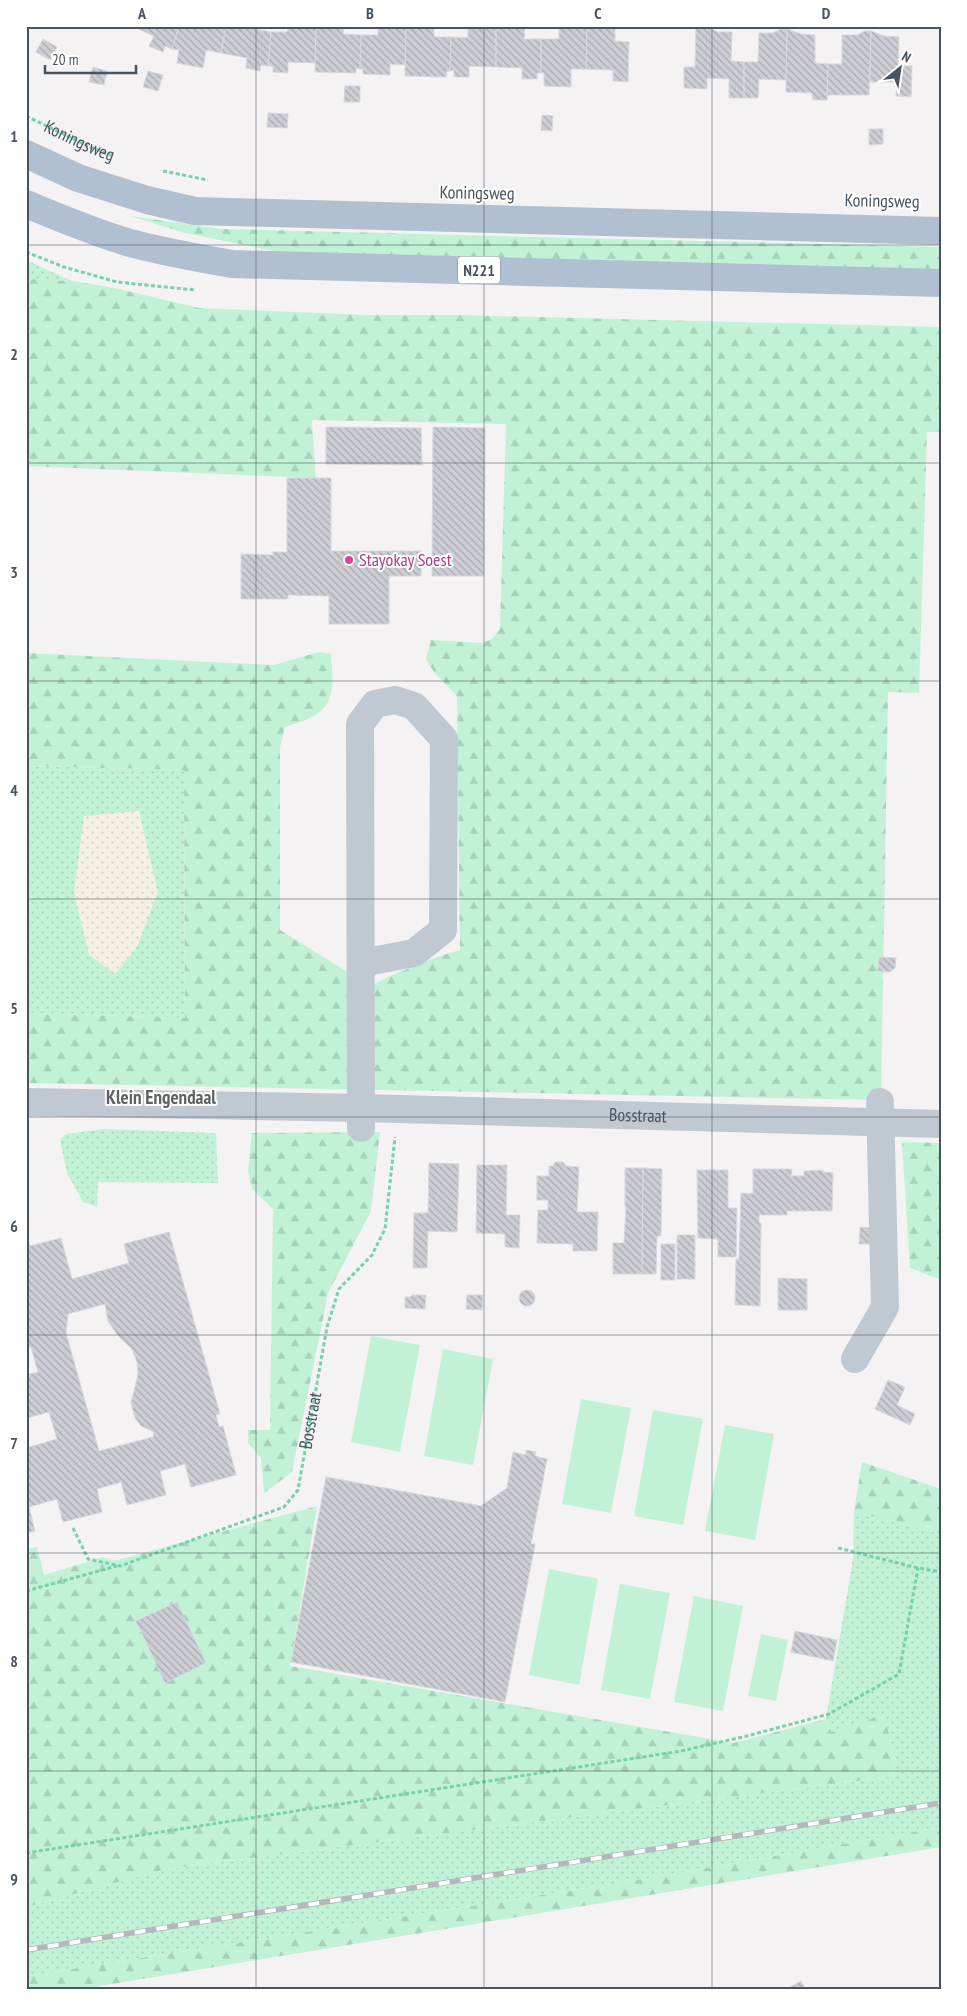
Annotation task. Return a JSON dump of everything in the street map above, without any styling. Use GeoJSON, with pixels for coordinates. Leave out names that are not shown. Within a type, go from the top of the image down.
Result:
{"type":"FeatureCollection","features":[{"type":"Feature","properties":{"kind":"main road","name":"Koningsweg"},"geometry":{"type":"LineString","coordinates":[[26,154],[78,178],[147,200],[195,211],[941,231]]}},
{"type":"Feature","properties":{"kind":"main road","name":"N221"},"geometry":{"type":"LineString","coordinates":[[26,204],[74,224],[129,242],[180,255],[232,264],[941,282]]}},
{"type":"Feature","properties":{"kind":"street"},"geometry":{"type":"LineString","coordinates":[[361,963],[414,953],[443,930],[444,739],[414,706],[395,700],[375,704],[360,724],[361,963],[362,1118]]}},
{"type":"Feature","properties":{"kind":"street","name":"Bosstraat"},"geometry":{"type":"LineString","coordinates":[[26,1102],[362,1118],[396,1109],[880,1112],[941,1124]]}},
{"type":"Feature","properties":{"kind":"street"},"geometry":{"type":"LineString","coordinates":[[856,1359],[885,1307],[880,1112]]}},
{"type":"Feature","properties":{"kind":"path","name":"Koningsweg"},"geometry":{"type":"LineString","coordinates":[[26,116],[90,147],[115,156]]}},
{"type":"Feature","properties":{"kind":"path"},"geometry":{"type":"LineString","coordinates":[[158,170],[211,180]]}},
{"type":"Feature","properties":{"kind":"path","name":"Bosstraat"},"geometry":{"type":"LineString","coordinates":[[26,1591],[120,1566],[284,1507],[298,1490],[327,1327],[339,1290],[372,1255],[385,1229],[396,1109]]}},
{"type":"Feature","properties":{"kind":"path"},"geometry":{"type":"LineString","coordinates":[[73,1528],[88,1559],[120,1566]]}},
{"type":"Feature","properties":{"kind":"path"},"geometry":{"type":"LineString","coordinates":[[838,1548],[941,1572]]}},
{"type":"Feature","properties":{"kind":"path"},"geometry":{"type":"LineString","coordinates":[[26,1854],[681,1751],[829,1714],[900,1674],[918,1568]]}},
{"type":"Feature","properties":{"kind":"green space"},"geometry":{"type":"Polygon","coordinates":[[[130,216],[222,229],[941,247],[941,272],[294,255],[185,233],[130,216]]]}},
{"type":"Feature","properties":{"kind":"green space"},"geometry":{"type":"Polygon","coordinates":[[[26,260],[72,281],[26,279],[26,260]]]}},
{"type":"Feature","properties":{"kind":"green space"},"geometry":{"type":"Polygon","coordinates":[[[26,279],[72,281],[115,288],[199,308],[366,315],[453,315],[941,327],[941,432],[927,432],[919,693],[888,692],[881,1100],[26,1083],[26,1013],[185,1018],[184,770],[26,766],[26,653],[274,665],[319,652],[331,654],[332,686],[328,701],[324,708],[314,715],[285,727],[280,747],[280,930],[370,986],[414,966],[460,950],[457,696],[434,672],[426,659],[431,640],[482,643],[492,639],[500,629],[506,424],[312,420],[316,478],[26,466],[26,279]]]}},
{"type":"Feature","properties":{"kind":"green space"},"geometry":{"type":"Polygon","coordinates":[[[26,766],[184,770],[185,1018],[26,1013],[26,766]]]}},
{"type":"Feature","properties":{"kind":"green space"},"geometry":{"type":"Polygon","coordinates":[[[104,1129],[216,1133],[218,1183],[98,1182],[97,1207],[83,1202],[67,1173],[60,1140],[66,1134],[104,1129]]]}},
{"type":"Feature","properties":{"kind":"green space"},"geometry":{"type":"Polygon","coordinates":[[[380,1132],[371,1211],[328,1293],[292,1472],[264,1493],[261,1458],[248,1443],[248,1430],[270,1430],[273,1209],[252,1189],[248,1171],[252,1133],[380,1132]]]}},
{"type":"Feature","properties":{"kind":"green space"},"geometry":{"type":"Polygon","coordinates":[[[902,1142],[941,1143],[941,1280],[910,1268],[902,1142]]]}},
{"type":"Feature","properties":{"kind":"green space"},"geometry":{"type":"Polygon","coordinates":[[[371,1336],[420,1345],[400,1452],[351,1442],[371,1336]]]}},
{"type":"Feature","properties":{"kind":"green space"},"geometry":{"type":"Polygon","coordinates":[[[443,1349],[493,1359],[473,1465],[424,1456],[443,1349]]]}},
{"type":"Feature","properties":{"kind":"green space"},"geometry":{"type":"Polygon","coordinates":[[[581,1399],[631,1408],[611,1513],[562,1504],[581,1399]]]}},
{"type":"Feature","properties":{"kind":"green space"},"geometry":{"type":"Polygon","coordinates":[[[653,1410],[703,1419],[683,1525],[634,1516],[653,1410]]]}},
{"type":"Feature","properties":{"kind":"green space"},"geometry":{"type":"Polygon","coordinates":[[[725,1425],[774,1434],[755,1540],[705,1531],[725,1425]]]}},
{"type":"Feature","properties":{"kind":"green space"},"geometry":{"type":"Polygon","coordinates":[[[862,1462],[941,1489],[941,1534],[854,1512],[862,1462]]]}},
{"type":"Feature","properties":{"kind":"green space"},"geometry":{"type":"Polygon","coordinates":[[[317,1506],[290,1666],[733,1743],[826,1719],[832,1733],[883,1714],[890,1737],[897,1776],[166,1869],[26,1907],[26,1549],[37,1547],[44,1575],[103,1557],[114,1561],[317,1506]]]}},
{"type":"Feature","properties":{"kind":"green space"},"geometry":{"type":"Polygon","coordinates":[[[854,1512],[941,1534],[941,1827],[649,1878],[26,1976],[26,1907],[166,1869],[897,1776],[890,1737],[832,1733],[826,1719],[853,1559],[854,1512]]]}},
{"type":"Feature","properties":{"kind":"green space"},"geometry":{"type":"Polygon","coordinates":[[[549,1569],[598,1579],[579,1685],[529,1675],[549,1569]]]}},
{"type":"Feature","properties":{"kind":"green space"},"geometry":{"type":"Polygon","coordinates":[[[620,1584],[670,1593],[650,1699],[601,1690],[620,1584]]]}},
{"type":"Feature","properties":{"kind":"green space"},"geometry":{"type":"Polygon","coordinates":[[[694,1596],[743,1606],[723,1711],[674,1702],[694,1596]]]}},
{"type":"Feature","properties":{"kind":"green space"},"geometry":{"type":"Polygon","coordinates":[[[761,1634],[788,1640],[776,1701],[748,1696],[761,1634]]]}},
{"type":"Feature","properties":{"kind":"green space"},"geometry":{"type":"Polygon","coordinates":[[[941,1827],[941,1847],[76,1990],[26,1990],[26,1976],[649,1878],[941,1827]]]}},
{"type":"Feature","properties":{"kind":"sand"},"geometry":{"type":"Polygon","coordinates":[[[139,811],[158,892],[137,947],[115,974],[89,955],[74,892],[84,816],[139,811]]]}},
{"type":"Feature","properties":{"kind":"building"},"geometry":{"type":"Polygon","coordinates":[[[132,26],[179,26],[172,49],[165,46],[163,52],[149,46],[154,36],[132,26]]]}},
{"type":"Feature","properties":{"kind":"building"},"geometry":{"type":"Polygon","coordinates":[[[179,26],[226,26],[221,53],[206,50],[203,68],[177,63],[179,50],[172,49],[179,26]]]}},
{"type":"Feature","properties":{"kind":"building"},"geometry":{"type":"Polygon","coordinates":[[[226,26],[254,26],[254,29],[271,32],[268,66],[261,65],[260,71],[246,68],[247,58],[221,53],[226,26]]]}},
{"type":"Feature","properties":{"kind":"building"},"geometry":{"type":"Polygon","coordinates":[[[288,26],[316,26],[315,63],[288,62],[288,73],[273,72],[273,66],[268,66],[271,32],[287,32],[288,26]]]}},
{"type":"Feature","properties":{"kind":"building"},"geometry":{"type":"Polygon","coordinates":[[[316,26],[344,26],[343,34],[361,35],[360,69],[356,68],[356,73],[315,72],[316,26]]]}},
{"type":"Feature","properties":{"kind":"building"},"geometry":{"type":"Polygon","coordinates":[[[378,26],[406,26],[405,65],[390,64],[390,75],[363,74],[363,69],[360,69],[361,35],[378,35],[378,26]]]}},
{"type":"Feature","properties":{"kind":"building"},"geometry":{"type":"Polygon","coordinates":[[[406,26],[434,26],[434,37],[451,37],[450,71],[447,71],[446,77],[405,76],[406,26]]]}},
{"type":"Feature","properties":{"kind":"building"},"geometry":{"type":"Polygon","coordinates":[[[468,26],[496,26],[496,67],[469,66],[469,77],[454,77],[454,70],[450,71],[451,37],[468,38],[468,26]]]}},
{"type":"Feature","properties":{"kind":"building"},"geometry":{"type":"Polygon","coordinates":[[[496,26],[525,26],[524,39],[541,39],[541,73],[537,73],[537,79],[522,79],[522,68],[496,67],[496,26]]]}},
{"type":"Feature","properties":{"kind":"building"},"geometry":{"type":"Polygon","coordinates":[[[559,26],[587,26],[586,69],[571,69],[571,87],[544,86],[544,73],[541,73],[541,39],[559,39],[559,26]]]}},
{"type":"Feature","properties":{"kind":"building"},"geometry":{"type":"Polygon","coordinates":[[[587,26],[615,26],[615,41],[629,42],[628,82],[613,81],[613,70],[586,69],[587,26]]]}},
{"type":"Feature","properties":{"kind":"building"},"geometry":{"type":"Polygon","coordinates":[[[701,26],[717,32],[732,32],[731,61],[744,62],[744,98],[729,98],[729,79],[707,78],[707,89],[684,88],[684,67],[695,67],[696,27],[701,26]]]}},
{"type":"Feature","properties":{"kind":"building"},"geometry":{"type":"Polygon","coordinates":[[[781,29],[787,29],[786,80],[759,79],[758,98],[744,98],[744,62],[758,62],[759,33],[773,33],[781,29]]]}},
{"type":"Feature","properties":{"kind":"building"},"geometry":{"type":"Polygon","coordinates":[[[787,29],[801,34],[815,35],[815,63],[828,64],[827,100],[813,100],[812,93],[786,92],[787,29]]]}},
{"type":"Feature","properties":{"kind":"building"},"geometry":{"type":"Polygon","coordinates":[[[865,31],[871,31],[869,95],[827,95],[828,64],[842,64],[842,35],[857,35],[865,31]]]}},
{"type":"Feature","properties":{"kind":"building"},"geometry":{"type":"Polygon","coordinates":[[[871,31],[884,36],[899,37],[898,66],[912,66],[911,97],[896,96],[897,82],[870,82],[871,31]]]}},
{"type":"Feature","properties":{"kind":"building"},"geometry":{"type":"Polygon","coordinates":[[[43,39],[57,47],[50,60],[36,52],[43,39]]]}},
{"type":"Feature","properties":{"kind":"building"},"geometry":{"type":"Polygon","coordinates":[[[93,67],[107,71],[104,85],[89,82],[93,67]]]}},
{"type":"Feature","properties":{"kind":"building"},"geometry":{"type":"Polygon","coordinates":[[[148,71],[163,75],[158,91],[143,87],[148,71]]]}},
{"type":"Feature","properties":{"kind":"building"},"geometry":{"type":"Polygon","coordinates":[[[345,86],[360,86],[360,102],[344,102],[345,86]]]}},
{"type":"Feature","properties":{"kind":"building"},"geometry":{"type":"Polygon","coordinates":[[[268,113],[288,114],[287,128],[267,127],[268,113]]]}},
{"type":"Feature","properties":{"kind":"building"},"geometry":{"type":"Polygon","coordinates":[[[542,115],[553,116],[552,131],[541,130],[542,115]]]}},
{"type":"Feature","properties":{"kind":"building"},"geometry":{"type":"Polygon","coordinates":[[[869,129],[883,129],[883,144],[869,145],[869,129]]]}},
{"type":"Feature","properties":{"kind":"building"},"geometry":{"type":"Polygon","coordinates":[[[326,427],[421,428],[422,465],[326,464],[326,427]]]}},
{"type":"Feature","properties":{"kind":"building"},"geometry":{"type":"Polygon","coordinates":[[[433,427],[485,428],[484,576],[432,576],[433,427]]]}},
{"type":"Feature","properties":{"kind":"building"},"geometry":{"type":"Polygon","coordinates":[[[287,478],[331,478],[331,551],[421,551],[421,576],[389,576],[389,624],[329,624],[329,596],[288,595],[288,599],[241,599],[241,554],[273,555],[273,552],[287,552],[287,478]]]}},
{"type":"Feature","properties":{"kind":"building"},"geometry":{"type":"Polygon","coordinates":[[[879,957],[896,958],[895,968],[890,972],[878,971],[879,957]]]}},
{"type":"Feature","properties":{"kind":"building"},"geometry":{"type":"Polygon","coordinates":[[[555,1162],[563,1162],[566,1166],[579,1167],[577,1212],[598,1212],[597,1251],[573,1251],[573,1244],[537,1243],[538,1210],[548,1210],[548,1200],[537,1200],[537,1176],[549,1176],[549,1166],[553,1166],[555,1162]]]}},
{"type":"Feature","properties":{"kind":"building"},"geometry":{"type":"Polygon","coordinates":[[[429,1163],[459,1164],[457,1232],[428,1231],[427,1268],[413,1268],[414,1213],[428,1213],[429,1163]]]}},
{"type":"Feature","properties":{"kind":"building"},"geometry":{"type":"Polygon","coordinates":[[[477,1165],[507,1165],[506,1215],[520,1215],[519,1248],[505,1247],[505,1234],[476,1233],[477,1165]]]}},
{"type":"Feature","properties":{"kind":"building"},"geometry":{"type":"Polygon","coordinates":[[[625,1168],[643,1168],[642,1274],[613,1274],[613,1243],[624,1243],[626,1207],[625,1168]]]}},
{"type":"Feature","properties":{"kind":"building"},"geometry":{"type":"Polygon","coordinates":[[[643,1168],[662,1169],[661,1236],[657,1236],[656,1274],[642,1274],[643,1168]]]}},
{"type":"Feature","properties":{"kind":"building"},"geometry":{"type":"Polygon","coordinates":[[[753,1169],[792,1169],[791,1176],[804,1176],[804,1171],[823,1170],[823,1172],[833,1173],[832,1211],[787,1211],[787,1215],[759,1215],[759,1223],[761,1223],[760,1306],[735,1305],[736,1259],[739,1259],[741,1193],[753,1194],[753,1169]]]}},
{"type":"Feature","properties":{"kind":"building"},"geometry":{"type":"Polygon","coordinates":[[[697,1170],[728,1170],[728,1208],[737,1208],[736,1257],[718,1257],[718,1239],[698,1238],[697,1170]]]}},
{"type":"Feature","properties":{"kind":"building"},"geometry":{"type":"Polygon","coordinates":[[[860,1227],[873,1228],[873,1244],[859,1244],[860,1227]]]}},
{"type":"Feature","properties":{"kind":"building"},"geometry":{"type":"Polygon","coordinates":[[[169,1232],[220,1414],[216,1415],[219,1427],[223,1426],[236,1475],[191,1487],[185,1464],[160,1471],[166,1495],[127,1505],[121,1482],[97,1489],[102,1512],[63,1522],[57,1499],[29,1507],[35,1531],[26,1533],[26,1448],[57,1439],[49,1412],[27,1418],[26,1415],[26,1375],[38,1372],[31,1347],[26,1349],[26,1237],[30,1246],[61,1238],[72,1279],[129,1263],[124,1244],[169,1232]],[[105,1304],[68,1314],[66,1333],[99,1451],[153,1437],[154,1432],[141,1426],[135,1418],[131,1403],[138,1375],[137,1362],[132,1349],[118,1336],[108,1321],[105,1304]]]}},
{"type":"Feature","properties":{"kind":"building"},"geometry":{"type":"Polygon","coordinates":[[[677,1235],[695,1235],[695,1279],[677,1279],[677,1235]]]}},
{"type":"Feature","properties":{"kind":"building"},"geometry":{"type":"Polygon","coordinates":[[[661,1244],[675,1244],[675,1280],[661,1280],[661,1244]]]}},
{"type":"Feature","properties":{"kind":"building"},"geometry":{"type":"Polygon","coordinates":[[[778,1278],[807,1279],[807,1310],[778,1310],[778,1278]]]}},
{"type":"Feature","properties":{"kind":"building"},"geometry":{"type":"Polygon","coordinates":[[[527,1290],[535,1298],[527,1306],[519,1298],[527,1290]]]}},
{"type":"Feature","properties":{"kind":"building"},"geometry":{"type":"Polygon","coordinates":[[[412,1295],[426,1295],[425,1309],[405,1308],[405,1297],[411,1297],[412,1295]]]}},
{"type":"Feature","properties":{"kind":"building"},"geometry":{"type":"Polygon","coordinates":[[[467,1295],[483,1295],[482,1310],[466,1309],[467,1295]]]}},
{"type":"Feature","properties":{"kind":"building"},"geometry":{"type":"Polygon","coordinates":[[[888,1380],[905,1387],[897,1405],[915,1414],[910,1425],[875,1409],[888,1380]]]}},
{"type":"Feature","properties":{"kind":"building"},"geometry":{"type":"Polygon","coordinates":[[[526,1450],[536,1452],[535,1456],[547,1459],[531,1544],[535,1544],[505,1702],[291,1662],[326,1477],[481,1506],[507,1488],[513,1452],[526,1455],[526,1450]]]}},
{"type":"Feature","properties":{"kind":"building"},"geometry":{"type":"Polygon","coordinates":[[[177,1602],[206,1663],[165,1683],[136,1621],[177,1602]]]}},
{"type":"Feature","properties":{"kind":"building"},"geometry":{"type":"Polygon","coordinates":[[[795,1631],[837,1640],[833,1661],[791,1652],[795,1631]]]}},
{"type":"Feature","properties":{"kind":"building"},"geometry":{"type":"Polygon","coordinates":[[[801,1981],[806,1990],[785,1990],[801,1981]]]}},
{"type":"Feature","properties":{"kind":"railway"},"geometry":{"type":"LineString","coordinates":[[26,1950],[941,1803]]}},
{"type":"Feature","properties":{"kind":"place","name":"Stayokay Soest"},"geometry":{"type":"Point","coordinates":[349,560]}},
{"type":"Feature","properties":{"kind":"district","name":"Klein Engendaal"},"geometry":{"type":"Point","coordinates":[161,1097]}}]}
